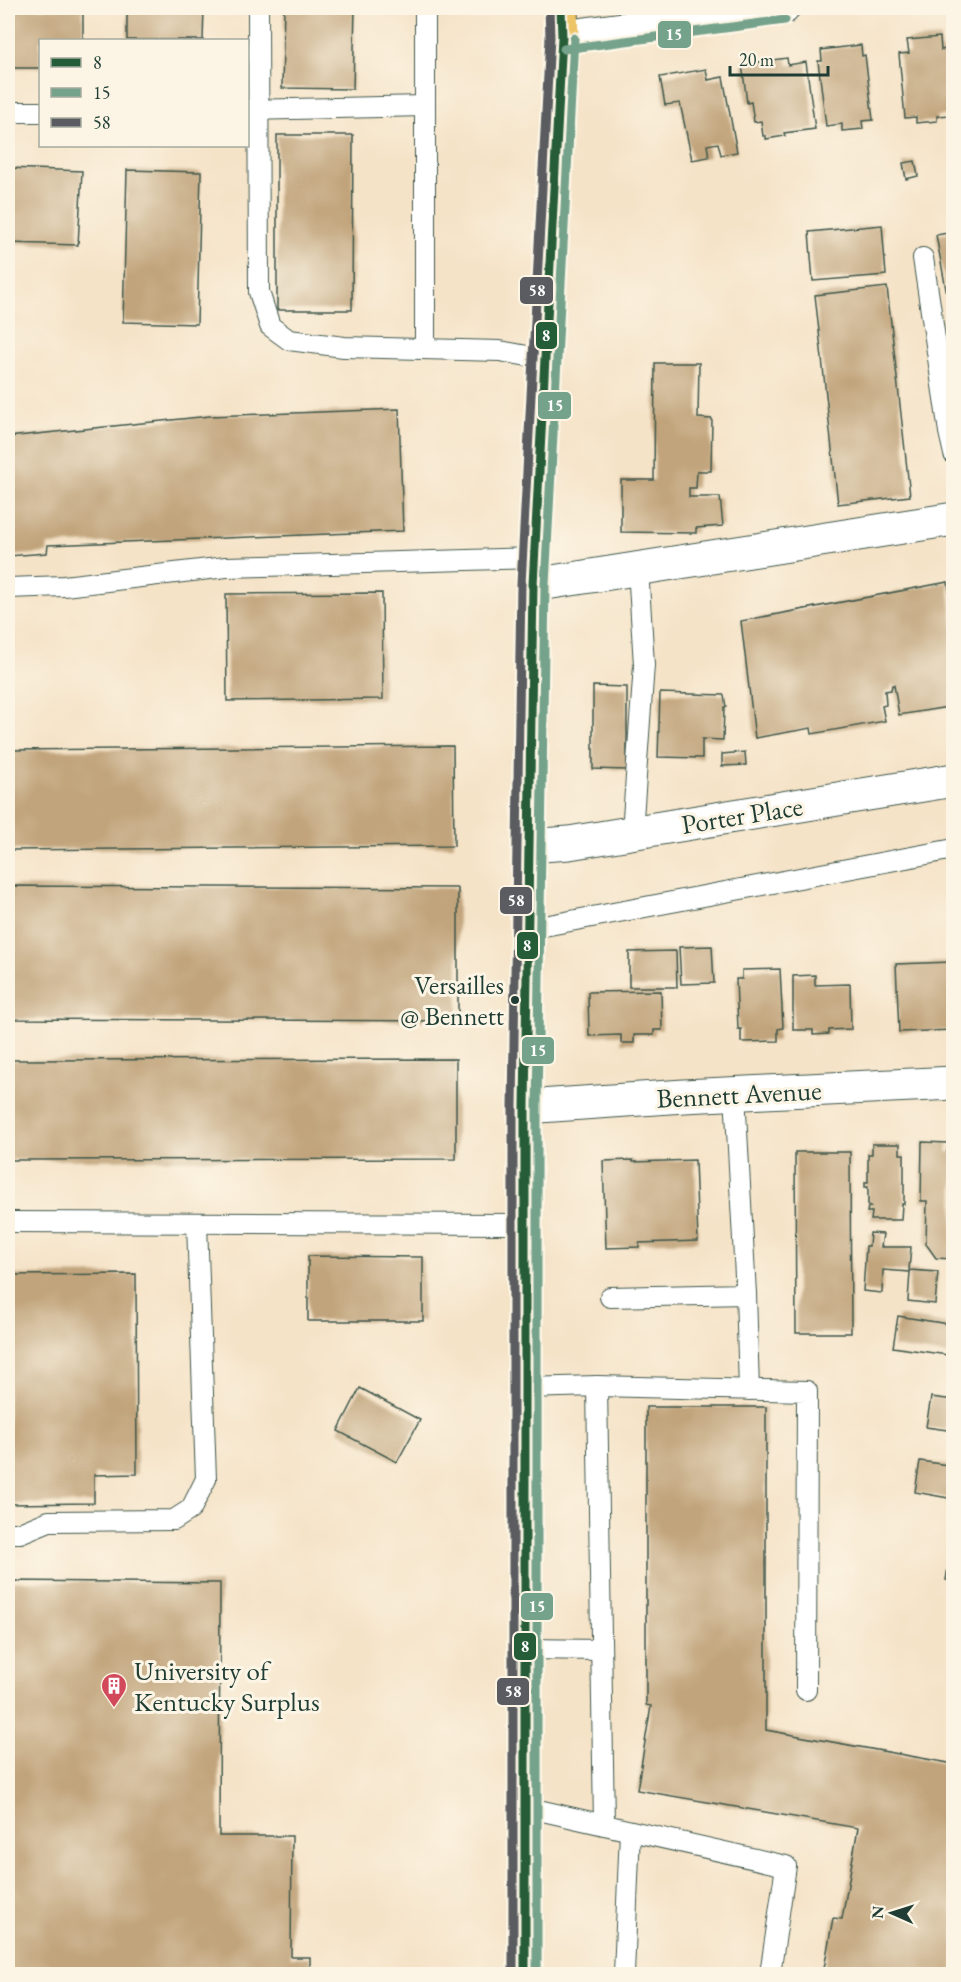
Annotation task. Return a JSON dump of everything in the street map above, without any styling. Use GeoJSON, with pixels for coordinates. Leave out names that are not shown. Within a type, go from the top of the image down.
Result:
{"type":"FeatureCollection","features":[{"type":"Feature","properties":{"kind":"main road"},"geometry":{"type":"LineString","coordinates":[[525,1974],[525,1107],[533,571],[561,22]]}},
{"type":"Feature","properties":{"kind":"street"},"geometry":{"type":"LineString","coordinates":[[561,22],[783,8]]}},
{"type":"Feature","properties":{"kind":"street"},"geometry":{"type":"LineString","coordinates":[[533,571],[638,568],[954,519]]}},
{"type":"Feature","properties":{"kind":"street","name":"Porter Place"},"geometry":{"type":"LineString","coordinates":[[529,846],[569,843],[954,780]]}},
{"type":"Feature","properties":{"kind":"street","name":"Bennett Avenue"},"geometry":{"type":"LineString","coordinates":[[525,1107],[954,1083]]}},
{"type":"Feature","properties":{"kind":"lane"},"geometry":{"type":"LineString","coordinates":[[258,8],[253,110],[258,292],[270,326],[289,340],[344,346],[500,351],[544,359]]}},
{"type":"Feature","properties":{"kind":"lane"},"geometry":{"type":"LineString","coordinates":[[424,8],[425,349]]}},
{"type":"Feature","properties":{"kind":"lane"},"geometry":{"type":"LineString","coordinates":[[253,110],[425,106]]}},
{"type":"Feature","properties":{"kind":"lane"},"geometry":{"type":"LineString","coordinates":[[8,112],[39,112]]}},
{"type":"Feature","properties":{"kind":"lane"},"geometry":{"type":"LineString","coordinates":[[923,258],[948,432],[954,454]]}},
{"type":"Feature","properties":{"kind":"lane"},"geometry":{"type":"LineString","coordinates":[[8,588],[64,586],[226,567],[533,571]]}},
{"type":"Feature","properties":{"kind":"lane"},"geometry":{"type":"LineString","coordinates":[[632,832],[644,665],[638,568]]}},
{"type":"Feature","properties":{"kind":"lane"},"geometry":{"type":"LineString","coordinates":[[528,929],[954,849]]}},
{"type":"Feature","properties":{"kind":"lane"},"geometry":{"type":"LineString","coordinates":[[735,1094],[749,1390]]}},
{"type":"Feature","properties":{"kind":"lane"},"geometry":{"type":"LineString","coordinates":[[8,1222],[525,1224]]}},
{"type":"Feature","properties":{"kind":"lane"},"geometry":{"type":"LineString","coordinates":[[8,1533],[21,1533],[49,1521],[174,1520],[191,1509],[206,1479],[197,1223]]}},
{"type":"Feature","properties":{"kind":"lane"},"geometry":{"type":"LineString","coordinates":[[610,1297],[746,1294]]}},
{"type":"Feature","properties":{"kind":"lane"},"geometry":{"type":"LineString","coordinates":[[597,1386],[604,1825]]}},
{"type":"Feature","properties":{"kind":"lane"},"geometry":{"type":"LineString","coordinates":[[525,1388],[597,1386],[807,1391],[806,1690]]}},
{"type":"Feature","properties":{"kind":"lane"},"geometry":{"type":"LineString","coordinates":[[525,1648],[601,1650]]}},
{"type":"Feature","properties":{"kind":"lane"},"geometry":{"type":"LineString","coordinates":[[525,1807],[786,1866],[770,1974]]}},
{"type":"Feature","properties":{"kind":"lane"},"geometry":{"type":"LineString","coordinates":[[624,1974],[630,1831]]}},
{"type":"Feature","properties":{"kind":"building"},"geometry":{"type":"Polygon","coordinates":[[[8,8],[83,8],[83,39],[39,39],[39,68],[8,68],[8,8]]]}},
{"type":"Feature","properties":{"kind":"building"},"geometry":{"type":"Polygon","coordinates":[[[127,8],[204,8],[203,39],[127,39],[127,8]]]}},
{"type":"Feature","properties":{"kind":"building"},"geometry":{"type":"Polygon","coordinates":[[[284,8],[355,8],[353,89],[282,88],[284,8]]]}},
{"type":"Feature","properties":{"kind":"building"},"geometry":{"type":"Polygon","coordinates":[[[940,37],[941,50],[946,49],[952,115],[937,116],[937,121],[916,123],[916,117],[905,118],[899,54],[909,53],[907,40],[940,37]]]}},
{"type":"Feature","properties":{"kind":"building"},"geometry":{"type":"Polygon","coordinates":[[[861,45],[862,56],[865,55],[873,120],[862,121],[863,129],[842,131],[842,124],[826,126],[818,61],[822,61],[821,50],[861,45]]]}},
{"type":"Feature","properties":{"kind":"building"},"geometry":{"type":"Polygon","coordinates":[[[787,58],[788,65],[806,62],[815,129],[784,133],[785,136],[766,139],[766,136],[763,136],[761,121],[754,122],[751,102],[747,103],[742,64],[787,58]]]}},
{"type":"Feature","properties":{"kind":"building"},"geometry":{"type":"Polygon","coordinates":[[[706,69],[708,80],[723,77],[737,152],[721,155],[718,143],[707,145],[709,157],[692,160],[680,103],[665,105],[660,77],[706,69]]]}},
{"type":"Feature","properties":{"kind":"building"},"geometry":{"type":"Polygon","coordinates":[[[277,135],[353,135],[352,310],[277,310],[277,135]]]}},
{"type":"Feature","properties":{"kind":"building"},"geometry":{"type":"Polygon","coordinates":[[[915,161],[918,176],[906,179],[903,163],[915,161]]]}},
{"type":"Feature","properties":{"kind":"building"},"geometry":{"type":"Polygon","coordinates":[[[8,168],[82,171],[78,245],[8,243],[8,168]]]}},
{"type":"Feature","properties":{"kind":"building"},"geometry":{"type":"Polygon","coordinates":[[[127,170],[201,172],[197,324],[123,322],[127,170]]]}},
{"type":"Feature","properties":{"kind":"building"},"geometry":{"type":"Polygon","coordinates":[[[882,225],[886,275],[813,281],[809,232],[882,225]]]}},
{"type":"Feature","properties":{"kind":"building"},"geometry":{"type":"Polygon","coordinates":[[[954,232],[954,322],[952,322],[936,235],[954,232]]]}},
{"type":"Feature","properties":{"kind":"building"},"geometry":{"type":"Polygon","coordinates":[[[887,287],[910,496],[838,504],[815,295],[887,287]]]}},
{"type":"Feature","properties":{"kind":"building"},"geometry":{"type":"Polygon","coordinates":[[[655,363],[699,363],[698,418],[712,419],[711,471],[697,471],[696,488],[689,488],[689,497],[720,497],[723,526],[696,528],[696,533],[621,532],[621,480],[654,480],[655,363]]]}},
{"type":"Feature","properties":{"kind":"building"},"geometry":{"type":"Polygon","coordinates":[[[399,409],[403,531],[48,545],[47,553],[8,556],[8,437],[210,416],[399,409]]]}},
{"type":"Feature","properties":{"kind":"building"},"geometry":{"type":"Polygon","coordinates":[[[948,582],[954,632],[954,706],[899,715],[894,685],[892,685],[891,690],[885,691],[886,705],[882,706],[885,721],[812,734],[811,728],[755,738],[741,621],[948,582]]]}},
{"type":"Feature","properties":{"kind":"building"},"geometry":{"type":"Polygon","coordinates":[[[382,593],[383,699],[227,701],[226,594],[382,593]]]}},
{"type":"Feature","properties":{"kind":"building"},"geometry":{"type":"Polygon","coordinates":[[[593,686],[627,687],[627,770],[593,769],[593,686]]]}},
{"type":"Feature","properties":{"kind":"building"},"geometry":{"type":"Polygon","coordinates":[[[660,693],[724,695],[726,707],[724,707],[723,740],[702,739],[702,758],[658,757],[660,693]]]}},
{"type":"Feature","properties":{"kind":"building"},"geometry":{"type":"Polygon","coordinates":[[[453,746],[454,846],[8,850],[8,750],[453,746]]]}},
{"type":"Feature","properties":{"kind":"building"},"geometry":{"type":"Polygon","coordinates":[[[745,752],[746,765],[722,766],[722,754],[745,752]]]}},
{"type":"Feature","properties":{"kind":"building"},"geometry":{"type":"Polygon","coordinates":[[[8,886],[458,888],[458,1021],[8,1019],[8,886]]]}},
{"type":"Feature","properties":{"kind":"building"},"geometry":{"type":"Polygon","coordinates":[[[712,946],[714,983],[681,984],[679,947],[712,946]]]}},
{"type":"Feature","properties":{"kind":"building"},"geometry":{"type":"Polygon","coordinates":[[[676,951],[677,987],[629,987],[629,952],[676,951]]]}},
{"type":"Feature","properties":{"kind":"building"},"geometry":{"type":"Polygon","coordinates":[[[952,962],[954,1030],[899,1032],[896,964],[952,962]]]}},
{"type":"Feature","properties":{"kind":"building"},"geometry":{"type":"Polygon","coordinates":[[[780,969],[783,1028],[778,1029],[778,1041],[741,1042],[741,1029],[738,1029],[736,979],[742,979],[742,970],[780,969]]]}},
{"type":"Feature","properties":{"kind":"building"},"geometry":{"type":"Polygon","coordinates":[[[815,975],[815,985],[850,984],[851,1029],[829,1030],[829,1034],[813,1035],[813,1030],[793,1030],[793,976],[815,975]]]}},
{"type":"Feature","properties":{"kind":"building"},"geometry":{"type":"Polygon","coordinates":[[[661,991],[662,1030],[654,1030],[654,1035],[634,1035],[634,1043],[621,1043],[621,1035],[589,1036],[588,992],[661,991]]]}},
{"type":"Feature","properties":{"kind":"building"},"geometry":{"type":"Polygon","coordinates":[[[456,1059],[456,1159],[8,1160],[8,1060],[456,1059]]]}},
{"type":"Feature","properties":{"kind":"building"},"geometry":{"type":"Polygon","coordinates":[[[922,1142],[948,1143],[947,1152],[954,1152],[953,1259],[936,1258],[926,1244],[927,1201],[921,1201],[922,1142]]]}},
{"type":"Feature","properties":{"kind":"building"},"geometry":{"type":"Polygon","coordinates":[[[872,1144],[900,1144],[900,1154],[904,1154],[904,1204],[902,1204],[901,1220],[871,1220],[872,1212],[867,1212],[868,1207],[871,1207],[868,1204],[868,1187],[865,1187],[865,1182],[868,1182],[868,1154],[872,1154],[872,1144]]]}},
{"type":"Feature","properties":{"kind":"building"},"geometry":{"type":"Polygon","coordinates":[[[795,1152],[850,1152],[851,1333],[796,1333],[795,1152]]]}},
{"type":"Feature","properties":{"kind":"building"},"geometry":{"type":"Polygon","coordinates":[[[633,1160],[633,1162],[695,1160],[698,1241],[639,1243],[639,1247],[606,1248],[603,1161],[633,1160]]]}},
{"type":"Feature","properties":{"kind":"building"},"geometry":{"type":"Polygon","coordinates":[[[870,1233],[883,1234],[881,1247],[911,1247],[909,1270],[938,1272],[935,1304],[908,1301],[910,1272],[883,1270],[882,1293],[863,1291],[866,1246],[869,1246],[870,1233]]]}},
{"type":"Feature","properties":{"kind":"building"},"geometry":{"type":"Polygon","coordinates":[[[308,1256],[423,1257],[423,1321],[308,1321],[308,1256]]]}},
{"type":"Feature","properties":{"kind":"building"},"geometry":{"type":"Polygon","coordinates":[[[136,1274],[137,1474],[94,1475],[94,1503],[8,1504],[8,1275],[136,1274]]]}},
{"type":"Feature","properties":{"kind":"building"},"geometry":{"type":"Polygon","coordinates":[[[898,1316],[954,1325],[954,1356],[893,1347],[898,1316]]]}},
{"type":"Feature","properties":{"kind":"building"},"geometry":{"type":"Polygon","coordinates":[[[360,1388],[420,1420],[397,1462],[338,1431],[360,1388]]]}},
{"type":"Feature","properties":{"kind":"building"},"geometry":{"type":"Polygon","coordinates":[[[931,1397],[954,1400],[954,1431],[926,1427],[931,1397]]]}},
{"type":"Feature","properties":{"kind":"building"},"geometry":{"type":"Polygon","coordinates":[[[646,1407],[766,1407],[766,1730],[954,1764],[954,1974],[823,1974],[833,1918],[842,1919],[858,1828],[637,1790],[651,1706],[646,1705],[646,1407]]]}},
{"type":"Feature","properties":{"kind":"building"},"geometry":{"type":"Polygon","coordinates":[[[920,1461],[954,1466],[954,1499],[915,1492],[920,1461]]]}},
{"type":"Feature","properties":{"kind":"building"},"geometry":{"type":"Polygon","coordinates":[[[952,1541],[954,1542],[954,1581],[946,1580],[952,1541]]]}},
{"type":"Feature","properties":{"kind":"building","name":"University of Kentucky Surplus"},"geometry":{"type":"Polygon","coordinates":[[[8,1581],[220,1583],[219,1836],[292,1836],[291,1957],[310,1957],[310,1974],[8,1974],[8,1581]]]}},
{"type":"Feature","properties":{"kind":"transit line","name":"58"},"geometry":{"type":"LineString","coordinates":[[513,1974],[513,1107],[521,585],[550,37],[549,8]]}},
{"type":"Feature","properties":{"kind":"transit line","name":"8"},"geometry":{"type":"LineString","coordinates":[[525,1974],[525,1107],[533,585],[562,37],[561,8]]}},
{"type":"Feature","properties":{"kind":"transit line","name":"15"},"geometry":{"type":"LineString","coordinates":[[564,49],[785,20]]}},
{"type":"Feature","properties":{"kind":"transit line","name":"15"},"geometry":{"type":"LineString","coordinates":[[537,1974],[537,1107],[545,585],[574,38]]}},
{"type":"Feature","properties":{"kind":"place","name":"Versailles @ Bennett"},"geometry":{"type":"Point","coordinates":[515,1000]}},
{"type":"Feature","properties":{"kind":"place","name":"University of Kentucky Surplus"},"geometry":{"type":"Point","coordinates":[114,1709]}}]}
